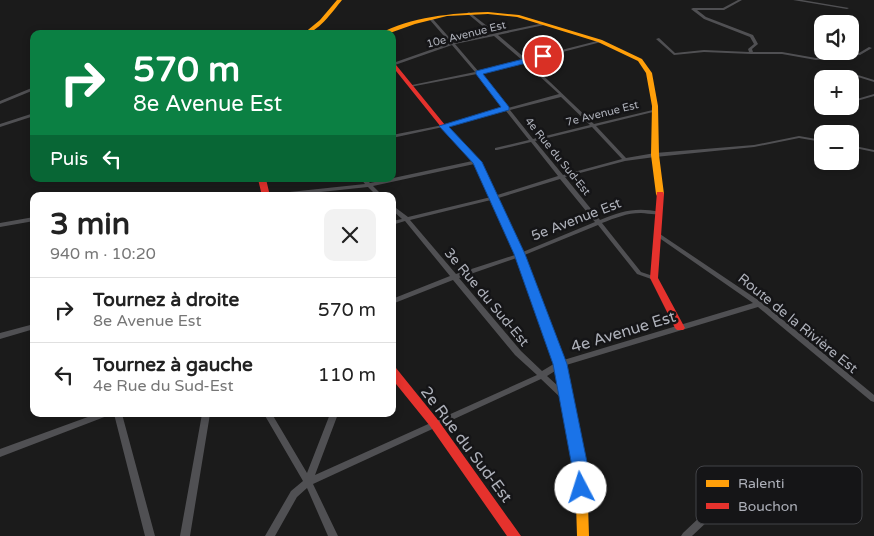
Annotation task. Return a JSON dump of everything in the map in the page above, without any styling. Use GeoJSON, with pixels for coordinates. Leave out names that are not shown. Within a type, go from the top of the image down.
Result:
{"type":"FeatureCollection","features":[{"type":"Feature","properties":{"kind":"street"},"geometry":{"type":"LineString","coordinates":[[310,30],[322,21],[340,0]]}},
{"type":"Feature","properties":{"kind":"street"},"geometry":{"type":"LineString","coordinates":[[740,0],[724,9],[693,9],[705,18],[752,36],[756,44],[750,49],[751,53]]}},
{"type":"Feature","properties":{"kind":"street"},"geometry":{"type":"LineString","coordinates":[[795,0],[847,8]]}},
{"type":"Feature","properties":{"kind":"street"},"geometry":{"type":"LineString","coordinates":[[469,13],[498,35],[595,126],[625,160]]}},
{"type":"Feature","properties":{"kind":"street"},"geometry":{"type":"LineString","coordinates":[[394,30],[431,19],[469,13],[517,16],[600,41],[640,60],[648,73],[655,110],[655,154],[660,187],[654,278],[680,328]]}},
{"type":"Feature","properties":{"kind":"street","name":"4e Rue du Sud-Est"},"geometry":{"type":"LineString","coordinates":[[431,19],[563,176],[639,273],[654,278]]}},
{"type":"Feature","properties":{"kind":"street","name":"10e Avenue Est"},"geometry":{"type":"LineString","coordinates":[[396,62],[452,44],[543,24]]}},
{"type":"Feature","properties":{"kind":"street"},"geometry":{"type":"LineString","coordinates":[[658,39],[674,54],[704,51],[782,53],[816,59],[860,54],[870,48]]}},
{"type":"Feature","properties":{"kind":"street"},"geometry":{"type":"LineString","coordinates":[[412,86],[478,73],[600,41]]}},
{"type":"Feature","properties":{"kind":"street"},"geometry":{"type":"LineString","coordinates":[[396,67],[443,126],[477,162],[520,254],[560,364],[581,472],[583,536]]}},
{"type":"Feature","properties":{"kind":"street"},"geometry":{"type":"LineString","coordinates":[[859,76],[874,81]]}},
{"type":"Feature","properties":{"kind":"street"},"geometry":{"type":"LineString","coordinates":[[0,103],[30,90]]}},
{"type":"Feature","properties":{"kind":"street"},"geometry":{"type":"LineString","coordinates":[[396,136],[562,95]]}},
{"type":"Feature","properties":{"kind":"street"},"geometry":{"type":"LineString","coordinates":[[859,99],[874,95]]}},
{"type":"Feature","properties":{"kind":"street","name":"7e Avenue Est"},"geometry":{"type":"LineString","coordinates":[[497,149],[655,110]]}},
{"type":"Feature","properties":{"kind":"street"},"geometry":{"type":"LineString","coordinates":[[0,126],[30,115]]}},
{"type":"Feature","properties":{"kind":"street"},"geometry":{"type":"LineString","coordinates":[[396,222],[493,198],[563,176],[655,154],[754,146],[799,137],[814,140]]}},
{"type":"Feature","properties":{"kind":"street"},"geometry":{"type":"LineString","coordinates":[[859,148],[874,151]]}},
{"type":"Feature","properties":{"kind":"street"},"geometry":{"type":"LineString","coordinates":[[396,179],[477,162]]}},
{"type":"Feature","properties":{"kind":"street"},"geometry":{"type":"LineString","coordinates":[[366,182],[376,192]]}},
{"type":"Feature","properties":{"kind":"street"},"geometry":{"type":"LineString","coordinates":[[307,192],[382,182]]}},
{"type":"Feature","properties":{"kind":"street","name":"3e Rue du Sud-Est"},"geometry":{"type":"LineString","coordinates":[[396,210],[406,219],[518,353],[540,376],[567,399]]}},
{"type":"Feature","properties":{"kind":"street","name":"5e Avenue Est"},"geometry":{"type":"LineString","coordinates":[[396,300],[620,214],[642,211],[658,213]]}},
{"type":"Feature","properties":{"kind":"street"},"geometry":{"type":"LineString","coordinates":[[0,225],[30,220]]}},
{"type":"Feature","properties":{"kind":"street","name":"Route de la Rivière Est"},"geometry":{"type":"LineString","coordinates":[[657,234],[759,304],[874,399]]}},
{"type":"Feature","properties":{"kind":"street","name":"4e Avenue Est"},"geometry":{"type":"LineString","coordinates":[[308,482],[540,376],[560,364],[759,304]]}},
{"type":"Feature","properties":{"kind":"street"},"geometry":{"type":"LineString","coordinates":[[0,336],[30,327]]}},
{"type":"Feature","properties":{"kind":"street","name":"2e Rue du Sud-Est"},"geometry":{"type":"LineString","coordinates":[[396,376],[434,423],[515,536]]}},
{"type":"Feature","properties":{"kind":"street"},"geometry":{"type":"LineString","coordinates":[[0,453],[96,417]]}},
{"type":"Feature","properties":{"kind":"street"},"geometry":{"type":"LineString","coordinates":[[119,417],[150,536]]}},
{"type":"Feature","properties":{"kind":"street"},"geometry":{"type":"LineString","coordinates":[[186,536],[206,417]]}},
{"type":"Feature","properties":{"kind":"street"},"geometry":{"type":"LineString","coordinates":[[270,417],[308,482],[334,536]]}},
{"type":"Feature","properties":{"kind":"street"},"geometry":{"type":"LineString","coordinates":[[270,536],[294,494],[308,482],[333,417]]}},
{"type":"Feature","properties":{"kind":"street"},"geometry":{"type":"LineString","coordinates":[[686,536],[699,524]]}},
{"type":"Feature","properties":{"kind":"traffic: slow"},"geometry":{"type":"LineString","coordinates":[[310,30],[322,21],[340,0]]}},
{"type":"Feature","properties":{"kind":"traffic: slow"},"geometry":{"type":"LineString","coordinates":[[393,30],[447,15],[488,13],[517,16],[600,41],[640,60],[649,73],[655,106],[655,155],[660,194]]}},
{"type":"Feature","properties":{"kind":"traffic: slow"},"geometry":{"type":"LineString","coordinates":[[527,273],[560,364],[581,472],[583,536]]}},
{"type":"Feature","properties":{"kind":"traffic: jam"},"geometry":{"type":"LineString","coordinates":[[396,67],[443,126],[477,162],[527,273]]}},
{"type":"Feature","properties":{"kind":"traffic: jam"},"geometry":{"type":"LineString","coordinates":[[263,182],[265,192]]}},
{"type":"Feature","properties":{"kind":"traffic: jam"},"geometry":{"type":"LineString","coordinates":[[660,194],[654,278],[680,328]]}},
{"type":"Feature","properties":{"kind":"traffic: jam"},"geometry":{"type":"LineString","coordinates":[[396,376],[434,423],[515,536]]}},
{"type":"Feature","properties":{"kind":"route"},"geometry":{"type":"LineString","coordinates":[[543,56],[478,73],[506,108],[443,126],[477,162],[520,254],[560,364],[581,472],[581,488]]}}]}
